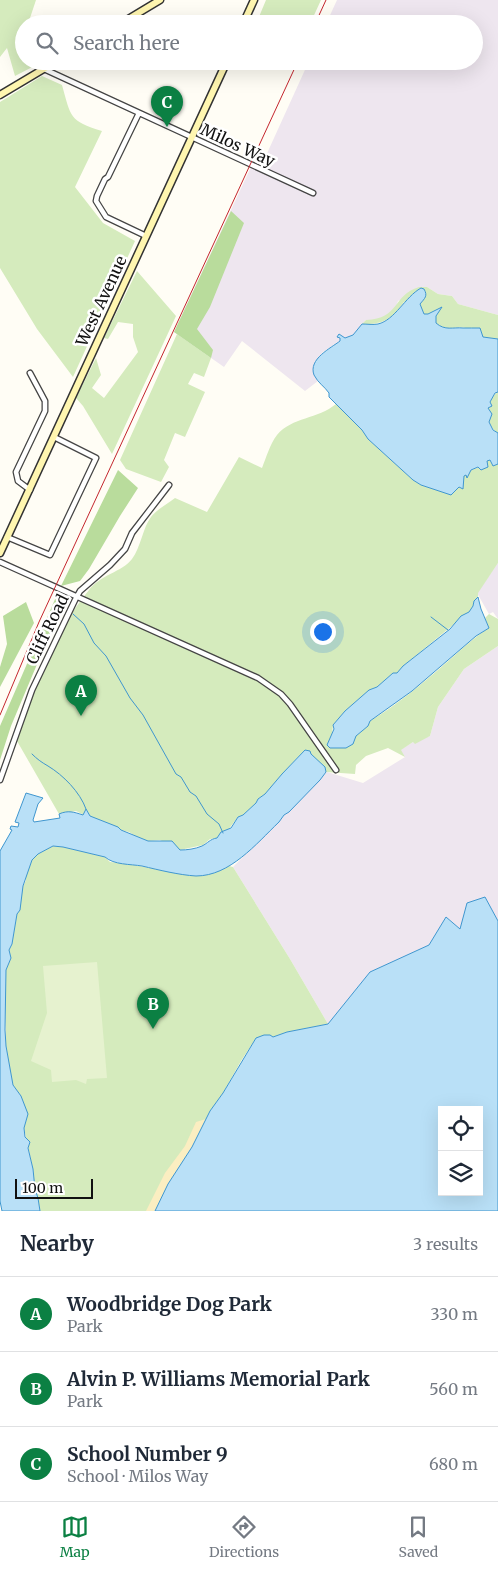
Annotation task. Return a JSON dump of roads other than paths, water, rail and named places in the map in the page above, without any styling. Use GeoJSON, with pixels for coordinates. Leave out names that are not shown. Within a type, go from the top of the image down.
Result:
{"type":"FeatureCollection","features":[{"type":"Feature","properties":{"kind":"street"},"geometry":{"type":"LineString","coordinates":[[248,15],[254,0]]}},
{"type":"Feature","properties":{"kind":"street"},"geometry":{"type":"LineString","coordinates":[[134,15],[157,1]]}},
{"type":"Feature","properties":{"kind":"street"},"geometry":{"type":"LineString","coordinates":[[0,95],[42,70]]}},
{"type":"Feature","properties":{"kind":"street","name":"Milos Way"},"geometry":{"type":"LineString","coordinates":[[46,70],[313,193]]}},
{"type":"Feature","properties":{"kind":"street","name":"West Avenue"},"geometry":{"type":"LineString","coordinates":[[0,553],[223,70]]}},
{"type":"Feature","properties":{"kind":"street"},"geometry":{"type":"LineString","coordinates":[[139,113],[108,177],[105,179],[96,202],[106,217],[146,236]]}},
{"type":"Feature","properties":{"kind":"street"},"geometry":{"type":"LineString","coordinates":[[30,373],[46,404],[45,411],[16,472],[18,481],[30,490]]}},
{"type":"Feature","properties":{"kind":"street"},"geometry":{"type":"LineString","coordinates":[[7,537],[50,556],[96,458],[54,437]]}},
{"type":"Feature","properties":{"kind":"street","name":"Cliff Road"},"geometry":{"type":"LineString","coordinates":[[0,780],[35,682],[77,596],[88,583],[110,565],[125,549],[132,533],[168,485]]}},
{"type":"Feature","properties":{"kind":"street"},"geometry":{"type":"LineString","coordinates":[[0,562],[258,678],[281,694],[290,704],[336,770]]}},
{"type":"Feature","properties":{"kind":"water"},"geometry":{"type":"Polygon","coordinates":[[[421,288],[426,293],[425,298],[420,304],[424,314],[442,307],[436,316],[436,323],[439,325],[449,328],[480,328],[483,337],[498,339],[498,392],[495,393],[490,402],[492,406],[488,408],[492,414],[489,422],[493,430],[498,433],[498,464],[493,466],[490,460],[487,461],[488,467],[481,470],[478,467],[471,470],[467,478],[466,475],[464,476],[463,489],[459,487],[451,495],[421,485],[413,480],[368,439],[362,430],[329,397],[329,393],[314,375],[313,369],[317,359],[340,341],[340,338],[337,337],[339,334],[345,338],[353,335],[362,324],[384,322],[421,288]]]}},
{"type":"Feature","properties":{"kind":"water"},"geometry":{"type":"Polygon","coordinates":[[[478,597],[489,628],[476,636],[412,691],[370,721],[368,726],[356,736],[353,744],[346,748],[330,748],[327,745],[334,729],[333,725],[345,711],[369,690],[377,687],[393,673],[397,673],[403,666],[450,629],[461,616],[469,612],[478,597]]]}},
{"type":"Feature","properties":{"kind":"water"},"geometry":{"type":"Polygon","coordinates":[[[305,750],[310,751],[325,767],[326,772],[252,849],[220,871],[208,875],[183,875],[142,866],[117,863],[105,857],[53,846],[38,854],[32,860],[23,886],[20,910],[17,914],[12,944],[9,950],[11,958],[6,970],[5,1030],[13,1085],[21,1096],[28,1114],[24,1128],[25,1137],[30,1142],[28,1148],[40,1211],[2,1211],[0,1201],[0,851],[12,830],[10,829],[11,826],[18,827],[19,823],[15,822],[26,793],[43,798],[38,804],[34,822],[60,818],[59,814],[65,812],[83,815],[86,809],[90,816],[148,841],[172,841],[180,850],[191,849],[202,846],[217,838],[221,832],[231,828],[238,817],[243,815],[265,794],[305,750]]]}},
{"type":"Feature","properties":{"kind":"water"},"geometry":{"type":"Polygon","coordinates":[[[485,897],[498,921],[498,1211],[155,1211],[168,1184],[192,1147],[210,1111],[256,1038],[264,1035],[273,1037],[287,1032],[328,1024],[370,972],[429,945],[446,917],[460,929],[467,903],[485,897]]]}},
{"type":"Feature","properties":{"kind":"waterway"},"geometry":{"type":"LineString","coordinates":[[73,614],[84,624],[94,643],[106,656],[130,698],[143,715],[176,774],[181,777],[190,792],[196,796],[207,814],[219,824],[223,833]]}},
{"type":"Feature","properties":{"kind":"waterway"},"geometry":{"type":"LineString","coordinates":[[431,617],[448,630]]}},
{"type":"Feature","properties":{"kind":"waterway"},"geometry":{"type":"LineString","coordinates":[[32,754],[70,784],[80,796],[86,809]]}},
{"type":"Feature","properties":{"kind":"railway"},"geometry":{"type":"LineString","coordinates":[[319,15],[326,0]]}},
{"type":"Feature","properties":{"kind":"railway"},"geometry":{"type":"LineString","coordinates":[[0,715],[39,622],[294,70]]}},
{"type":"Feature","properties":{"kind":"place","name":"School Number 9"},"geometry":{"type":"Point","coordinates":[167,127]}},
{"type":"Feature","properties":{"kind":"place","name":"Woodbridge Dog Park"},"geometry":{"type":"Point","coordinates":[81,716]}},
{"type":"Feature","properties":{"kind":"place","name":"Alvin P. Williams Memorial Park"},"geometry":{"type":"Point","coordinates":[153,1029]}}]}
